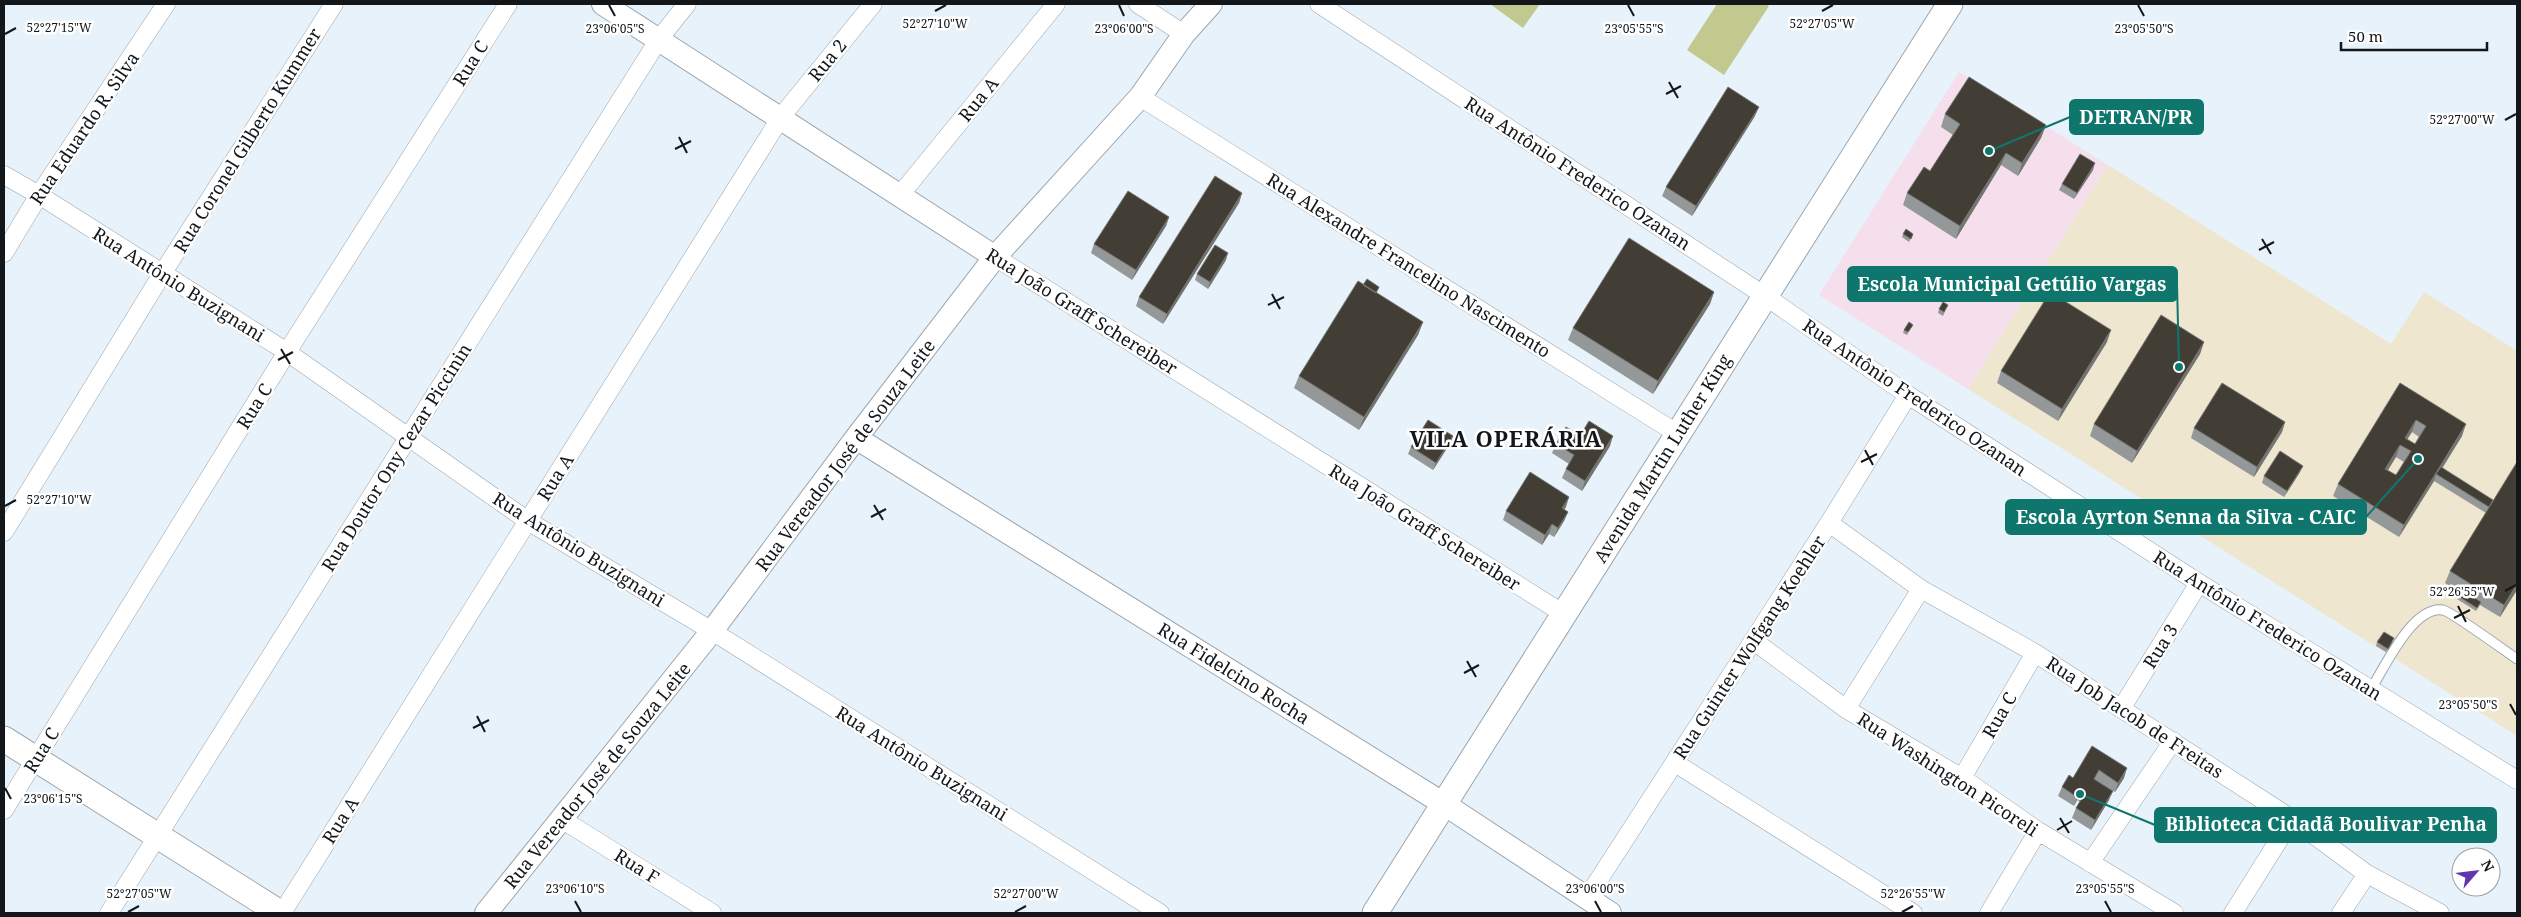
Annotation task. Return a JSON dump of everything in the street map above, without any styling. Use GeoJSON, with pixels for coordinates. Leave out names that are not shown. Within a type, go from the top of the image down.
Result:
{"type":"FeatureCollection","features":[{"type":"Feature","properties":{"kind":"main road","name":"Avenida Martin Luther King"},"geometry":{"type":"LineString","coordinates":[[1375,913],[1950,4]]}},
{"type":"Feature","properties":{"kind":"main road"},"geometry":{"type":"LineString","coordinates":[[4,738],[281,913]]}},
{"type":"Feature","properties":{"kind":"street","name":"Rua Eduardo R. Silva"},"geometry":{"type":"LineString","coordinates":[[4,252],[39,195],[166,4]]}},
{"type":"Feature","properties":{"kind":"street","name":"Rua Coronel Gilberto Kummer"},"geometry":{"type":"LineString","coordinates":[[4,532],[162,274],[334,4]]}},
{"type":"Feature","properties":{"kind":"street","name":"Rua C"},"geometry":{"type":"LineString","coordinates":[[4,810],[287,352],[508,4]]}},
{"type":"Feature","properties":{"kind":"street","name":"Rua João Graff Schereiber"},"geometry":{"type":"LineString","coordinates":[[603,4],[781,117],[995,257],[1564,614]]}},
{"type":"Feature","properties":{"kind":"street","name":"Rua Doutor Ony Cezar Piccinin"},"geometry":{"type":"LineString","coordinates":[[109,913],[659,39],[687,4]]}},
{"type":"Feature","properties":{"kind":"street","name":"Rua 2"},"geometry":{"type":"LineString","coordinates":[[781,117],[873,4]]}},
{"type":"Feature","properties":{"kind":"street","name":"Rua A"},"geometry":{"type":"LineString","coordinates":[[900,195],[1056,4]]}},
{"type":"Feature","properties":{"kind":"street"},"geometry":{"type":"LineString","coordinates":[[1138,4],[1184,34]]}},
{"type":"Feature","properties":{"kind":"street","name":"Rua Vereador José de Souza Leite"},"geometry":{"type":"LineString","coordinates":[[486,913],[563,820],[712,631],[856,438],[995,257],[1140,97],[1184,34],[1211,4]]}},
{"type":"Feature","properties":{"kind":"street","name":"Rua Antônio Frederico Ozanan"},"geometry":{"type":"LineString","coordinates":[[1319,4],[1765,296],[1908,395],[2199,583],[2517,780]]}},
{"type":"Feature","properties":{"kind":"street","name":"Rua Alexandre Francelino Nascimento"},"geometry":{"type":"LineString","coordinates":[[1140,97],[1678,434]]}},
{"type":"Feature","properties":{"kind":"street","name":"Rua A"},"geometry":{"type":"LineString","coordinates":[[281,913],[781,117]]}},
{"type":"Feature","properties":{"kind":"street","name":"Rua Antônio Buzignani"},"geometry":{"type":"LineString","coordinates":[[4,175],[39,195],[287,352],[528,520],[712,631],[1160,913]]}},
{"type":"Feature","properties":{"kind":"street","name":"Rua Guinter Wolfgang Koehler"},"geometry":{"type":"LineString","coordinates":[[1586,898],[1830,523],[1908,395]]}},
{"type":"Feature","properties":{"kind":"street","name":"Rua Fidelcino Rocha"},"geometry":{"type":"LineString","coordinates":[[856,438],[1444,804],[1610,913]]}},
{"type":"Feature","properties":{"kind":"street","name":"Rua Job Jacob de Freitas"},"geometry":{"type":"LineString","coordinates":[[1830,523],[1921,589],[2035,653],[2292,819],[2367,874],[2440,913]]}},
{"type":"Feature","properties":{"kind":"street","name":"Rua 3"},"geometry":{"type":"LineString","coordinates":[[2121,709],[2199,583]]}},
{"type":"Feature","properties":{"kind":"street"},"geometry":{"type":"LineString","coordinates":[[1846,709],[1921,589]]}},
{"type":"Feature","properties":{"kind":"street","name":"Rua Washington Picoreli"},"geometry":{"type":"LineString","coordinates":[[1754,641],[1846,709],[1962,778],[2038,831],[2174,913]]}},
{"type":"Feature","properties":{"kind":"street","name":"Rua C"},"geometry":{"type":"LineString","coordinates":[[1962,778],[2035,653]]}},
{"type":"Feature","properties":{"kind":"street"},"geometry":{"type":"LineString","coordinates":[[2090,863],[2174,741]]}},
{"type":"Feature","properties":{"kind":"street"},"geometry":{"type":"LineString","coordinates":[[1675,763],[1913,913]]}},
{"type":"Feature","properties":{"kind":"street"},"geometry":{"type":"LineString","coordinates":[[2234,913],[2292,819]]}},
{"type":"Feature","properties":{"kind":"street","name":"Rua F"},"geometry":{"type":"LineString","coordinates":[[563,820],[712,913]]}},
{"type":"Feature","properties":{"kind":"street"},"geometry":{"type":"LineString","coordinates":[[1990,913],[2038,831]]}},
{"type":"Feature","properties":{"kind":"street"},"geometry":{"type":"LineString","coordinates":[[2341,913],[2367,874]]}},
{"type":"Feature","properties":{"kind":"lane"},"geometry":{"type":"LineString","coordinates":[[2371,689],[2414,621],[2429,611],[2444,610],[2517,659]]}},
{"type":"Feature","properties":{"kind":"shaded area"},"geometry":{"type":"Polygon","coordinates":[[[1959,72],[2108,165],[1968,389],[1819,295],[1959,72]]]}},
{"type":"Feature","properties":{"kind":"shaded area"},"geometry":{"type":"Polygon","coordinates":[[[2108,165],[2391,344],[2424,292],[2517,351],[2517,736],[1968,389],[2108,165]]]}},
{"type":"Feature","properties":{"kind":"green space"},"geometry":{"type":"Polygon","coordinates":[[[1490,4],[1540,4],[1523,28],[1490,4]]]}},
{"type":"Feature","properties":{"kind":"green space"},"geometry":{"type":"Polygon","coordinates":[[[1717,4],[1765,4],[1769,6],[1724,75],[1687,50],[1717,4]]]}},
{"type":"Feature","properties":{"kind":"building"},"geometry":{"type":"Polygon","coordinates":[[[1969,77],[2046,125],[2022,163],[2006,153],[1960,226],[1907,193],[1924,167],[1930,171],[1960,124],[1945,114],[1969,77]]]}},
{"type":"Feature","properties":{"kind":"building"},"geometry":{"type":"Polygon","coordinates":[[[1728,87],[1759,107],[1696,206],[1666,187],[1728,87]]]}},
{"type":"Feature","properties":{"kind":"building"},"geometry":{"type":"Polygon","coordinates":[[[2080,154],[2095,163],[2077,193],[2062,184],[2080,154]]]}},
{"type":"Feature","properties":{"kind":"building"},"geometry":{"type":"Polygon","coordinates":[[[1215,176],[1242,193],[1167,314],[1139,297],[1215,176]]]}},
{"type":"Feature","properties":{"kind":"building"},"geometry":{"type":"Polygon","coordinates":[[[1128,191],[1169,217],[1136,270],[1094,244],[1128,191]]]}},
{"type":"Feature","properties":{"kind":"building"},"geometry":{"type":"Polygon","coordinates":[[[1906,229],[1913,234],[1911,239],[1903,234],[1906,229]]]}},
{"type":"Feature","properties":{"kind":"building"},"geometry":{"type":"Polygon","coordinates":[[[1629,238],[1714,292],[1658,381],[1573,328],[1629,238]]]}},
{"type":"Feature","properties":{"kind":"building"},"geometry":{"type":"Polygon","coordinates":[[[1215,245],[1228,253],[1210,282],[1197,274],[1215,245]]]}},
{"type":"Feature","properties":{"kind":"building"},"geometry":{"type":"Polygon","coordinates":[[[1367,279],[1379,287],[1376,293],[1363,285],[1367,279]]]}},
{"type":"Feature","properties":{"kind":"building"},"geometry":{"type":"Polygon","coordinates":[[[1358,281],[1423,322],[1364,417],[1299,376],[1358,281]]]}},
{"type":"Feature","properties":{"kind":"building"},"geometry":{"type":"Polygon","coordinates":[[[2050,292],[2111,330],[2062,409],[2001,371],[2050,292]]]}},
{"type":"Feature","properties":{"kind":"building"},"geometry":{"type":"Polygon","coordinates":[[[1943,302],[1948,305],[1944,312],[1939,309],[1943,302]]]}},
{"type":"Feature","properties":{"kind":"building"},"geometry":{"type":"Polygon","coordinates":[[[2161,315],[2204,342],[2137,451],[2094,424],[2161,315]]]}},
{"type":"Feature","properties":{"kind":"building"},"geometry":{"type":"Polygon","coordinates":[[[1909,322],[1913,325],[1908,332],[1904,330],[1909,322]]]}},
{"type":"Feature","properties":{"kind":"building"},"geometry":{"type":"Polygon","coordinates":[[[2222,383],[2285,422],[2257,467],[2194,428],[2222,383]]]}},
{"type":"Feature","properties":{"kind":"building"},"geometry":{"type":"Polygon","coordinates":[[[2400,383],[2466,424],[2404,525],[2338,484],[2400,383]],[[2416,420],[2405,438],[2415,444],[2426,426],[2416,420]],[[2400,445],[2385,469],[2396,475],[2411,451],[2400,445]]]}},
{"type":"Feature","properties":{"kind":"building"},"geometry":{"type":"Polygon","coordinates":[[[1428,420],[1453,436],[1436,463],[1411,447],[1428,420]]]}},
{"type":"Feature","properties":{"kind":"building"},"geometry":{"type":"Polygon","coordinates":[[[1589,421],[1613,436],[1585,481],[1566,469],[1574,455],[1556,444],[1566,427],[1580,436],[1589,421]]]}},
{"type":"Feature","properties":{"kind":"building"},"geometry":{"type":"Polygon","coordinates":[[[2280,451],[2303,466],[2287,491],[2264,476],[2280,451]]]}},
{"type":"Feature","properties":{"kind":"building"},"geometry":{"type":"Polygon","coordinates":[[[2517,462],[2517,584],[2504,605],[2450,571],[2517,462]]]}},
{"type":"Feature","properties":{"kind":"building"},"geometry":{"type":"Polygon","coordinates":[[[2441,467],[2493,500],[2489,507],[2436,474],[2441,467]]]}},
{"type":"Feature","properties":{"kind":"building"},"geometry":{"type":"Polygon","coordinates":[[[1530,472],[1569,497],[1562,508],[1568,512],[1558,528],[1552,524],[1545,535],[1506,511],[1530,472]]]}},
{"type":"Feature","properties":{"kind":"building"},"geometry":{"type":"Polygon","coordinates":[[[2462,590],[2481,602],[2477,608],[2458,596],[2462,590]]]}},
{"type":"Feature","properties":{"kind":"building"},"geometry":{"type":"Polygon","coordinates":[[[2384,632],[2394,638],[2388,649],[2377,642],[2384,632]]]}},
{"type":"Feature","properties":{"kind":"building"},"geometry":{"type":"Polygon","coordinates":[[[2092,746],[2127,768],[2118,783],[2099,770],[2094,779],[2113,791],[2095,820],[2076,808],[2085,793],[2081,791],[2077,797],[2062,787],[2069,775],[2073,778],[2092,746]]]}},
{"type":"Feature","properties":{"kind":"place","name":"DETRAN/PR"},"geometry":{"type":"Point","coordinates":[1989,151]}},
{"type":"Feature","properties":{"kind":"place","name":"Escola Municipal Getúlio Vargas"},"geometry":{"type":"Point","coordinates":[2179,367]}},
{"type":"Feature","properties":{"kind":"place","name":"Escola Ayrton Senna da Silva - CAIC"},"geometry":{"type":"Point","coordinates":[2418,459]}},
{"type":"Feature","properties":{"kind":"place","name":"Biblioteca Cidadã Boulivar Penha"},"geometry":{"type":"Point","coordinates":[2080,794]}},
{"type":"Feature","properties":{"kind":"district","name":"VILA OPERÁRIA"},"geometry":{"type":"Point","coordinates":[1506,438]}}]}
